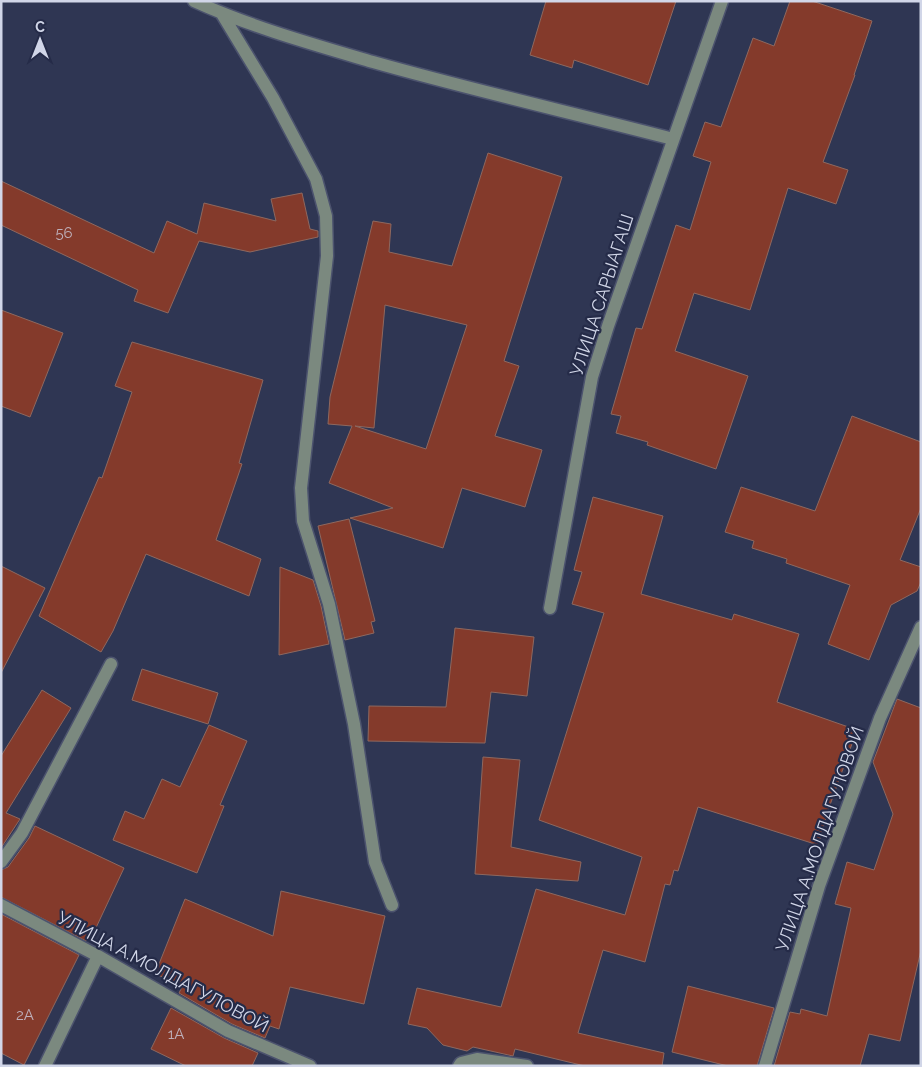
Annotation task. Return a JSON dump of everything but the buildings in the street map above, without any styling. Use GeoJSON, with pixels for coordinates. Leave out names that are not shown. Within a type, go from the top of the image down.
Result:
{"type":"FeatureCollection","features":[{"type":"Feature","properties":{"kind":"street"},"geometry":{"type":"LineString","coordinates":[[194,1],[222,14],[296,40],[411,72],[673,139]]}},
{"type":"Feature","properties":{"kind":"street","name":"УЛИЦА САРЫАГАШ"},"geometry":{"type":"LineString","coordinates":[[550,608],[592,377],[608,326],[722,1]]}},
{"type":"Feature","properties":{"kind":"street"},"geometry":{"type":"LineString","coordinates":[[222,14],[273,98],[316,180],[326,216],[327,256],[301,488],[303,521],[333,622],[354,724],[375,862],[392,905]]}},
{"type":"Feature","properties":{"kind":"street","name":"УЛИЦА А.МОЛДАГУЛОВОЙ"},"geometry":{"type":"LineString","coordinates":[[765,1066],[819,886],[880,718],[921,627]]}},
{"type":"Feature","properties":{"kind":"street"},"geometry":{"type":"LineString","coordinates":[[1,862],[22,832],[111,664]]}},
{"type":"Feature","properties":{"kind":"street","name":"УЛИЦА А.МОЛДАГУЛОВОЙ"},"geometry":{"type":"LineString","coordinates":[[1,905],[98,956],[228,1031],[310,1066]]}},
{"type":"Feature","properties":{"kind":"street"},"geometry":{"type":"LineString","coordinates":[[45,1066],[98,956]]}},
{"type":"Feature","properties":{"kind":"street"},"geometry":{"type":"LineString","coordinates":[[459,1066],[461,1063],[477,1059],[528,1066]]}}]}
